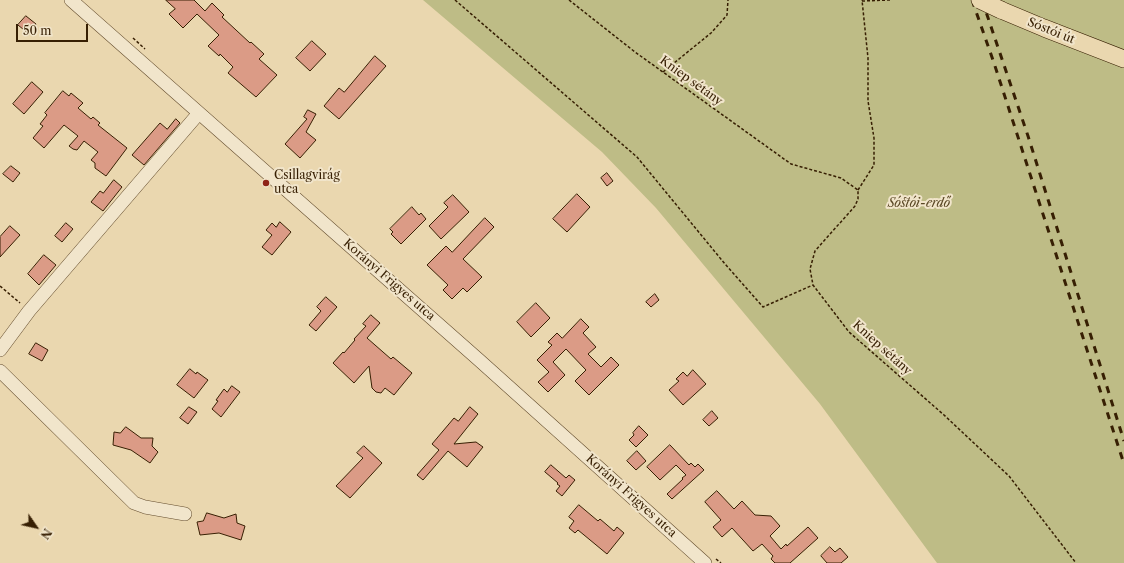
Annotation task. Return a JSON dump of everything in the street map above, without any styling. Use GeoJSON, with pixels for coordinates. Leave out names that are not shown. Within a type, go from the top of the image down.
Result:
{"type":"FeatureCollection","features":[{"type":"Feature","properties":{"kind":"main road","name":"Sóstói út"},"geometry":{"type":"LineString","coordinates":[[980,0],[1044,28],[1123,59]]}},
{"type":"Feature","properties":{"kind":"street","name":"Korányi Frigyes utca"},"geometry":{"type":"LineString","coordinates":[[71,0],[479,360],[700,561]]}},
{"type":"Feature","properties":{"kind":"street"},"geometry":{"type":"LineString","coordinates":[[0,350],[29,311],[200,113]]}},
{"type":"Feature","properties":{"kind":"street"},"geometry":{"type":"LineString","coordinates":[[0,371],[134,503],[145,507],[184,514]]}},
{"type":"Feature","properties":{"kind":"path"},"geometry":{"type":"LineString","coordinates":[[455,0],[637,157],[725,264],[763,307],[813,285],[810,269],[816,251],[855,206],[858,199],[858,190],[874,165],[874,138],[868,101],[868,58],[862,0],[890,0]]}},
{"type":"Feature","properties":{"kind":"path","name":"Kniep sétány"},"geometry":{"type":"LineString","coordinates":[[569,0],[635,52],[790,164],[841,178],[858,190]]}},
{"type":"Feature","properties":{"kind":"path"},"geometry":{"type":"LineString","coordinates":[[663,72],[711,34],[727,15],[728,0]]}},
{"type":"Feature","properties":{"kind":"path","name":"Kniep sétány"},"geometry":{"type":"LineString","coordinates":[[813,285],[849,332],[944,415],[1009,476],[1076,563]]}},
{"type":"Feature","properties":{"kind":"path"},"geometry":{"type":"LineString","coordinates":[[0,286],[29,311]]}},
{"type":"Feature","properties":{"kind":"green space","name":"Sóstói-erdő"},"geometry":{"type":"Polygon","coordinates":[[[423,0],[1124,0],[1124,563],[937,563],[820,404],[656,208],[602,152],[423,0]]]}},
{"type":"Feature","properties":{"kind":"building"},"geometry":{"type":"Polygon","coordinates":[[[166,0],[194,0],[205,11],[212,3],[224,15],[222,17],[264,54],[259,59],[277,75],[256,97],[228,73],[233,67],[220,54],[219,56],[208,46],[219,35],[197,14],[183,28],[169,14],[175,9],[166,0]]]}},
{"type":"Feature","properties":{"kind":"building"},"geometry":{"type":"Polygon","coordinates":[[[26,16],[36,24],[29,34],[18,25],[26,16]]]}},
{"type":"Feature","properties":{"kind":"building"},"geometry":{"type":"Polygon","coordinates":[[[312,41],[326,54],[310,71],[296,58],[312,41]]]}},
{"type":"Feature","properties":{"kind":"building"},"geometry":{"type":"Polygon","coordinates":[[[375,56],[386,66],[339,119],[324,106],[339,88],[344,92],[375,56]]]}},
{"type":"Feature","properties":{"kind":"building"},"geometry":{"type":"Polygon","coordinates":[[[32,82],[43,92],[24,114],[13,104],[32,82]]]}},
{"type":"Feature","properties":{"kind":"building"},"geometry":{"type":"Polygon","coordinates":[[[63,91],[69,96],[71,93],[83,103],[78,108],[91,119],[93,117],[100,123],[98,125],[127,148],[106,176],[95,168],[95,163],[91,160],[98,152],[84,141],[77,150],[69,146],[78,136],[64,125],[44,148],[33,138],[43,126],[40,124],[47,115],[45,113],[63,91]]]}},
{"type":"Feature","properties":{"kind":"building"},"geometry":{"type":"Polygon","coordinates":[[[308,110],[316,114],[306,132],[316,140],[300,158],[285,144],[307,119],[304,117],[308,110]]]}},
{"type":"Feature","properties":{"kind":"building"},"geometry":{"type":"Polygon","coordinates":[[[176,119],[180,123],[144,165],[132,155],[160,123],[167,129],[176,119]]]}},
{"type":"Feature","properties":{"kind":"building"},"geometry":{"type":"Polygon","coordinates":[[[11,166],[20,173],[13,182],[3,174],[11,166]]]}},
{"type":"Feature","properties":{"kind":"building"},"geometry":{"type":"Polygon","coordinates":[[[607,173],[613,181],[607,186],[601,178],[607,173]]]}},
{"type":"Feature","properties":{"kind":"building"},"geometry":{"type":"Polygon","coordinates":[[[114,180],[122,187],[103,211],[91,202],[100,191],[103,193],[114,180]]]}},
{"type":"Feature","properties":{"kind":"building"},"geometry":{"type":"Polygon","coordinates":[[[577,194],[590,207],[567,232],[553,219],[577,194]]]}},
{"type":"Feature","properties":{"kind":"building"},"geometry":{"type":"Polygon","coordinates":[[[453,195],[469,212],[441,239],[429,226],[448,207],[444,203],[453,195]]]}},
{"type":"Feature","properties":{"kind":"building"},"geometry":{"type":"Polygon","coordinates":[[[412,207],[419,215],[421,213],[426,219],[401,244],[391,234],[393,232],[390,229],[412,207]]]}},
{"type":"Feature","properties":{"kind":"building"},"geometry":{"type":"Polygon","coordinates":[[[485,218],[494,227],[463,259],[482,277],[467,292],[463,288],[452,299],[443,290],[448,285],[427,265],[446,246],[452,252],[485,218]]]}},
{"type":"Feature","properties":{"kind":"building"},"geometry":{"type":"Polygon","coordinates":[[[280,222],[291,232],[272,255],[262,247],[272,235],[266,230],[272,223],[276,227],[280,222]]]}},
{"type":"Feature","properties":{"kind":"building"},"geometry":{"type":"Polygon","coordinates":[[[66,223],[73,229],[62,242],[55,236],[66,223]]]}},
{"type":"Feature","properties":{"kind":"building"},"geometry":{"type":"Polygon","coordinates":[[[10,226],[20,235],[0,257],[0,237],[10,226]]]}},
{"type":"Feature","properties":{"kind":"building"},"geometry":{"type":"Polygon","coordinates":[[[44,255],[56,265],[39,285],[28,274],[44,255]]]}},
{"type":"Feature","properties":{"kind":"building"},"geometry":{"type":"Polygon","coordinates":[[[655,294],[659,300],[651,307],[646,302],[655,294]]]}},
{"type":"Feature","properties":{"kind":"building"},"geometry":{"type":"Polygon","coordinates":[[[326,297],[337,307],[316,331],[309,325],[321,311],[317,307],[326,297]]]}},
{"type":"Feature","properties":{"kind":"building"},"geometry":{"type":"Polygon","coordinates":[[[536,303],[550,318],[531,337],[517,322],[536,303]]]}},
{"type":"Feature","properties":{"kind":"building"},"geometry":{"type":"Polygon","coordinates":[[[371,315],[380,323],[367,338],[391,359],[393,357],[412,373],[394,395],[385,388],[381,393],[376,392],[372,388],[369,366],[354,383],[333,363],[355,340],[354,339],[366,326],[363,324],[371,315]]]}},
{"type":"Feature","properties":{"kind":"building"},"geometry":{"type":"Polygon","coordinates":[[[581,319],[589,327],[583,333],[596,347],[588,354],[601,367],[611,357],[619,365],[589,395],[575,381],[586,370],[566,349],[553,362],[565,375],[548,392],[538,382],[549,372],[537,360],[552,345],[548,342],[557,333],[562,338],[581,319]]]}},
{"type":"Feature","properties":{"kind":"building"},"geometry":{"type":"Polygon","coordinates":[[[36,343],[48,350],[42,361],[29,354],[36,343]]]}},
{"type":"Feature","properties":{"kind":"building"},"geometry":{"type":"Polygon","coordinates":[[[190,369],[208,380],[194,398],[177,385],[190,369]]]}},
{"type":"Feature","properties":{"kind":"building"},"geometry":{"type":"Polygon","coordinates":[[[693,370],[706,384],[683,405],[669,390],[679,381],[676,379],[683,372],[687,376],[693,370]]]}},
{"type":"Feature","properties":{"kind":"building"},"geometry":{"type":"Polygon","coordinates":[[[232,386],[240,392],[221,417],[212,409],[218,401],[216,400],[224,389],[227,392],[232,386]]]}},
{"type":"Feature","properties":{"kind":"building"},"geometry":{"type":"Polygon","coordinates":[[[189,407],[197,412],[188,424],[180,418],[189,407]]]}},
{"type":"Feature","properties":{"kind":"building"},"geometry":{"type":"Polygon","coordinates":[[[470,407],[478,414],[454,444],[476,442],[483,447],[467,467],[448,451],[423,480],[417,475],[439,450],[432,444],[454,418],[458,421],[470,407]]]}},
{"type":"Feature","properties":{"kind":"building"},"geometry":{"type":"Polygon","coordinates":[[[712,411],[718,418],[709,426],[703,420],[712,411]]]}},
{"type":"Feature","properties":{"kind":"building"},"geometry":{"type":"Polygon","coordinates":[[[639,426],[648,435],[636,447],[629,440],[639,426]]]}},
{"type":"Feature","properties":{"kind":"building"},"geometry":{"type":"Polygon","coordinates":[[[126,427],[141,438],[153,438],[152,446],[158,452],[150,463],[131,450],[113,445],[114,432],[120,433],[126,427]]]}},
{"type":"Feature","properties":{"kind":"building"},"geometry":{"type":"Polygon","coordinates":[[[670,445],[689,465],[691,463],[695,467],[698,464],[704,470],[672,499],[667,494],[686,475],[676,465],[660,480],[647,467],[670,445]]]}},
{"type":"Feature","properties":{"kind":"building"},"geometry":{"type":"Polygon","coordinates":[[[364,446],[382,463],[350,498],[336,486],[363,458],[357,453],[364,446]]]}},
{"type":"Feature","properties":{"kind":"building"},"geometry":{"type":"Polygon","coordinates":[[[637,451],[646,461],[636,470],[627,461],[637,451]]]}},
{"type":"Feature","properties":{"kind":"building"},"geometry":{"type":"Polygon","coordinates":[[[551,465],[566,478],[569,475],[575,480],[562,496],[556,491],[560,486],[557,484],[558,483],[545,472],[551,465]]]}},
{"type":"Feature","properties":{"kind":"building"},"geometry":{"type":"Polygon","coordinates":[[[717,491],[734,509],[742,501],[755,515],[771,516],[780,526],[770,536],[781,549],[786,544],[787,546],[808,527],[818,538],[790,563],[775,563],[771,559],[773,556],[762,544],[753,551],[732,528],[722,537],[713,527],[721,520],[705,502],[717,491]]]}},
{"type":"Feature","properties":{"kind":"building"},"geometry":{"type":"Polygon","coordinates":[[[579,505],[598,521],[600,519],[614,531],[617,527],[624,533],[607,554],[578,530],[575,533],[569,528],[574,521],[569,517],[579,505]]]}},
{"type":"Feature","properties":{"kind":"building"},"geometry":{"type":"Polygon","coordinates":[[[207,513],[224,518],[236,514],[237,523],[245,526],[241,540],[219,533],[200,535],[197,522],[203,521],[207,513]]]}},
{"type":"Feature","properties":{"kind":"building"},"geometry":{"type":"Polygon","coordinates":[[[830,547],[835,552],[840,548],[848,557],[841,563],[827,563],[821,556],[830,547]]]}},
{"type":"Feature","properties":{"kind":"railway"},"geometry":{"type":"LineString","coordinates":[[972,0],[994,63],[1124,464]]}},
{"type":"Feature","properties":{"kind":"railway"},"geometry":{"type":"LineString","coordinates":[[982,0],[1028,136],[1124,441]]}},
{"type":"Feature","properties":{"kind":"place","name":"Csillagvirág utca"},"geometry":{"type":"Point","coordinates":[266,183]}}]}
